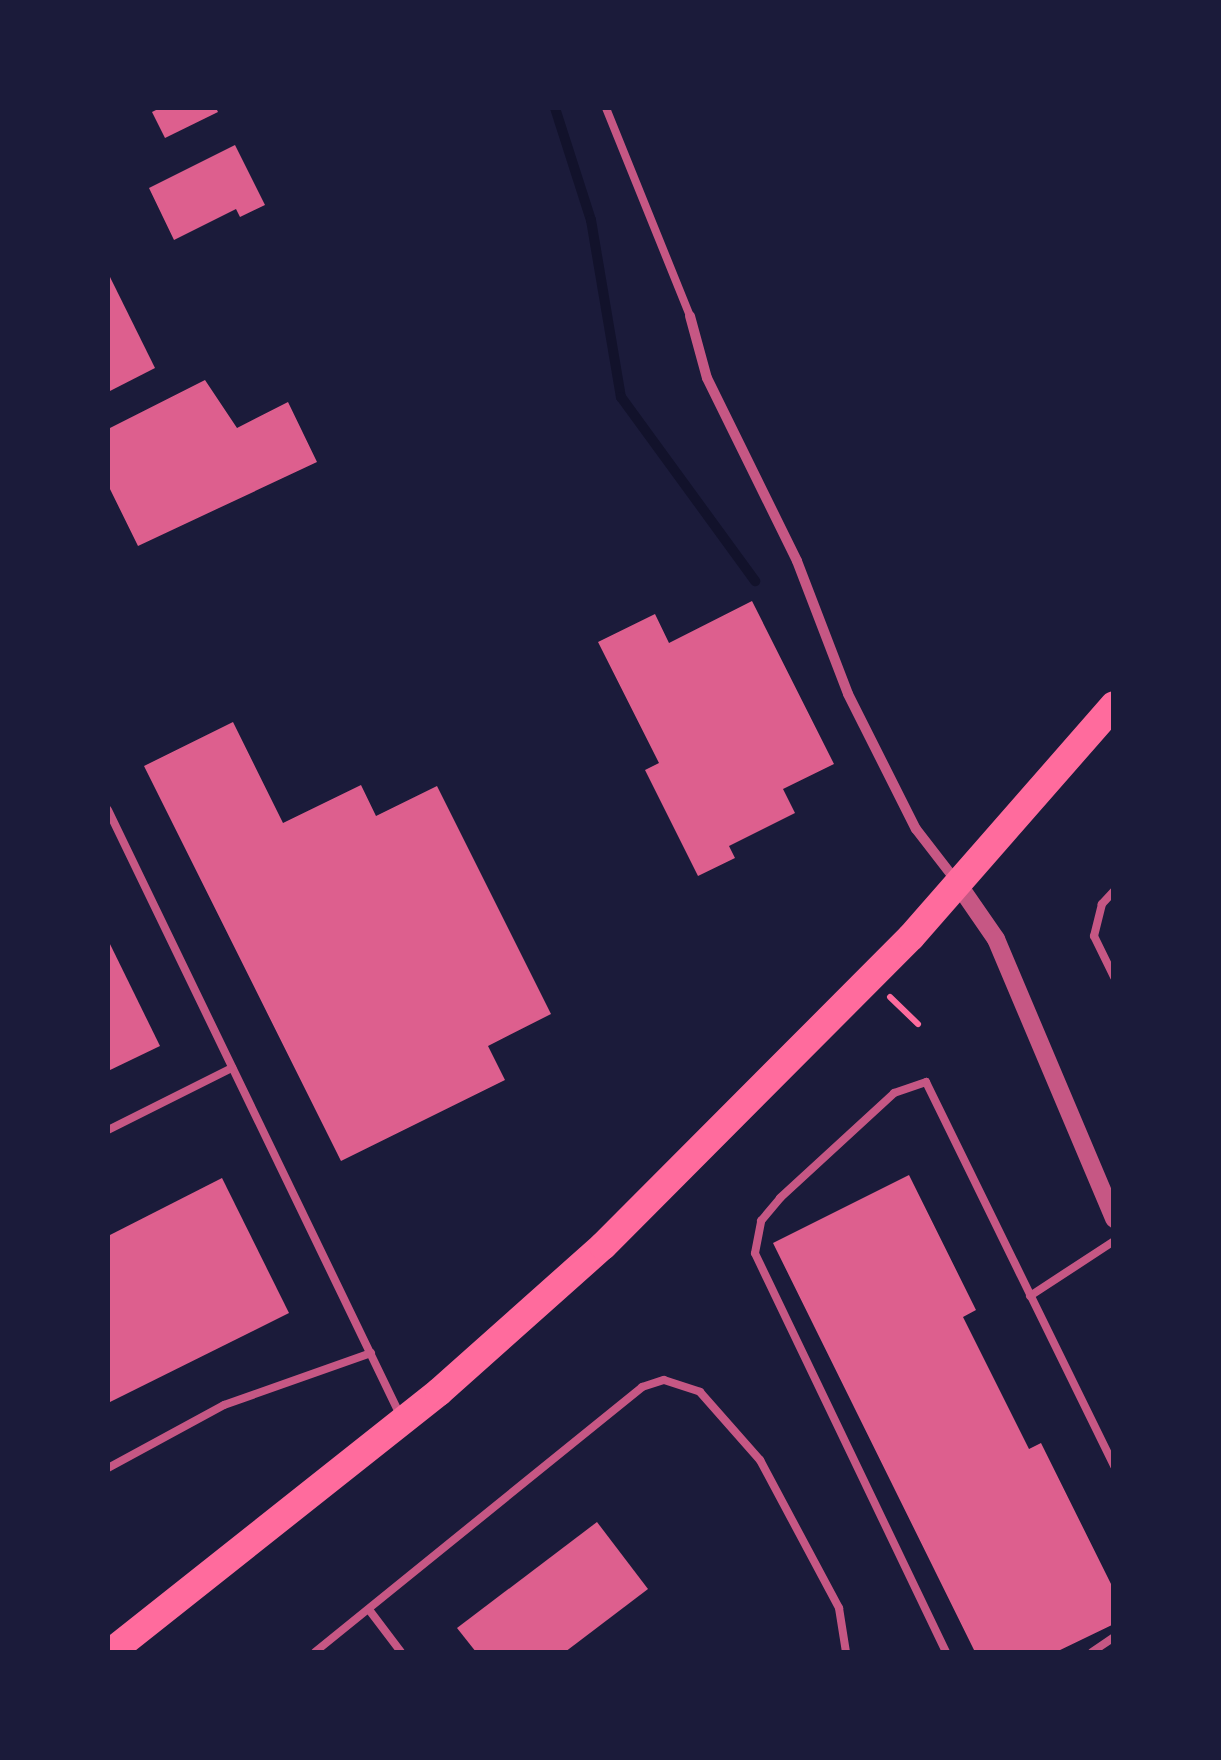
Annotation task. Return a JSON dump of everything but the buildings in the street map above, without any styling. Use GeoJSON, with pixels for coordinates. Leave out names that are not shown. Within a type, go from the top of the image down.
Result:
{"type":"FeatureCollection","features":[{"type":"Feature","properties":{"kind":"highway"},"geometry":{"type":"LineString","coordinates":[[111,1652],[403,1421],[602,1246],[872,978],[1114,704]]}},
{"type":"Feature","properties":{"kind":"street"},"geometry":{"type":"LineString","coordinates":[[690,316],[707,378],[797,561],[848,694],[916,829],[996,939],[1114,1219]]}},
{"type":"Feature","properties":{"kind":"lane"},"geometry":{"type":"LineString","coordinates":[[606,108],[690,316]]}},
{"type":"Feature","properties":{"kind":"lane"},"geometry":{"type":"LineString","coordinates":[[108,810],[112,829],[403,1421]]}},
{"type":"Feature","properties":{"kind":"lane"},"geometry":{"type":"LineString","coordinates":[[1114,891],[1102,904],[1094,936],[1114,977]]}},
{"type":"Feature","properties":{"kind":"lane"},"geometry":{"type":"LineString","coordinates":[[108,1130],[232,1068]]}},
{"type":"Feature","properties":{"kind":"lane"},"geometry":{"type":"LineString","coordinates":[[946,1652],[755,1252],[756,1235],[780,1198],[894,1093],[926,1082],[1114,1466]]}},
{"type":"Feature","properties":{"kind":"lane"},"geometry":{"type":"LineString","coordinates":[[1030,1296],[1114,1240]]}},
{"type":"Feature","properties":{"kind":"lane"},"geometry":{"type":"LineString","coordinates":[[108,1468],[224,1406],[370,1353]]}},
{"type":"Feature","properties":{"kind":"lane"},"geometry":{"type":"LineString","coordinates":[[315,1652],[642,1387],[664,1380],[700,1392],[760,1460],[839,1608],[846,1652]]}},
{"type":"Feature","properties":{"kind":"lane"},"geometry":{"type":"LineString","coordinates":[[370,1610],[402,1652]]}},
{"type":"Feature","properties":{"kind":"lane"},"geometry":{"type":"LineString","coordinates":[[1092,1652],[1114,1638]]}},
{"type":"Feature","properties":{"kind":"path"},"geometry":{"type":"LineString","coordinates":[[872,978],[918,1024]]}},
{"type":"Feature","properties":{"kind":"waterway"},"geometry":{"type":"LineString","coordinates":[[555,108],[591,220],[621,397],[755,581]]}}]}
